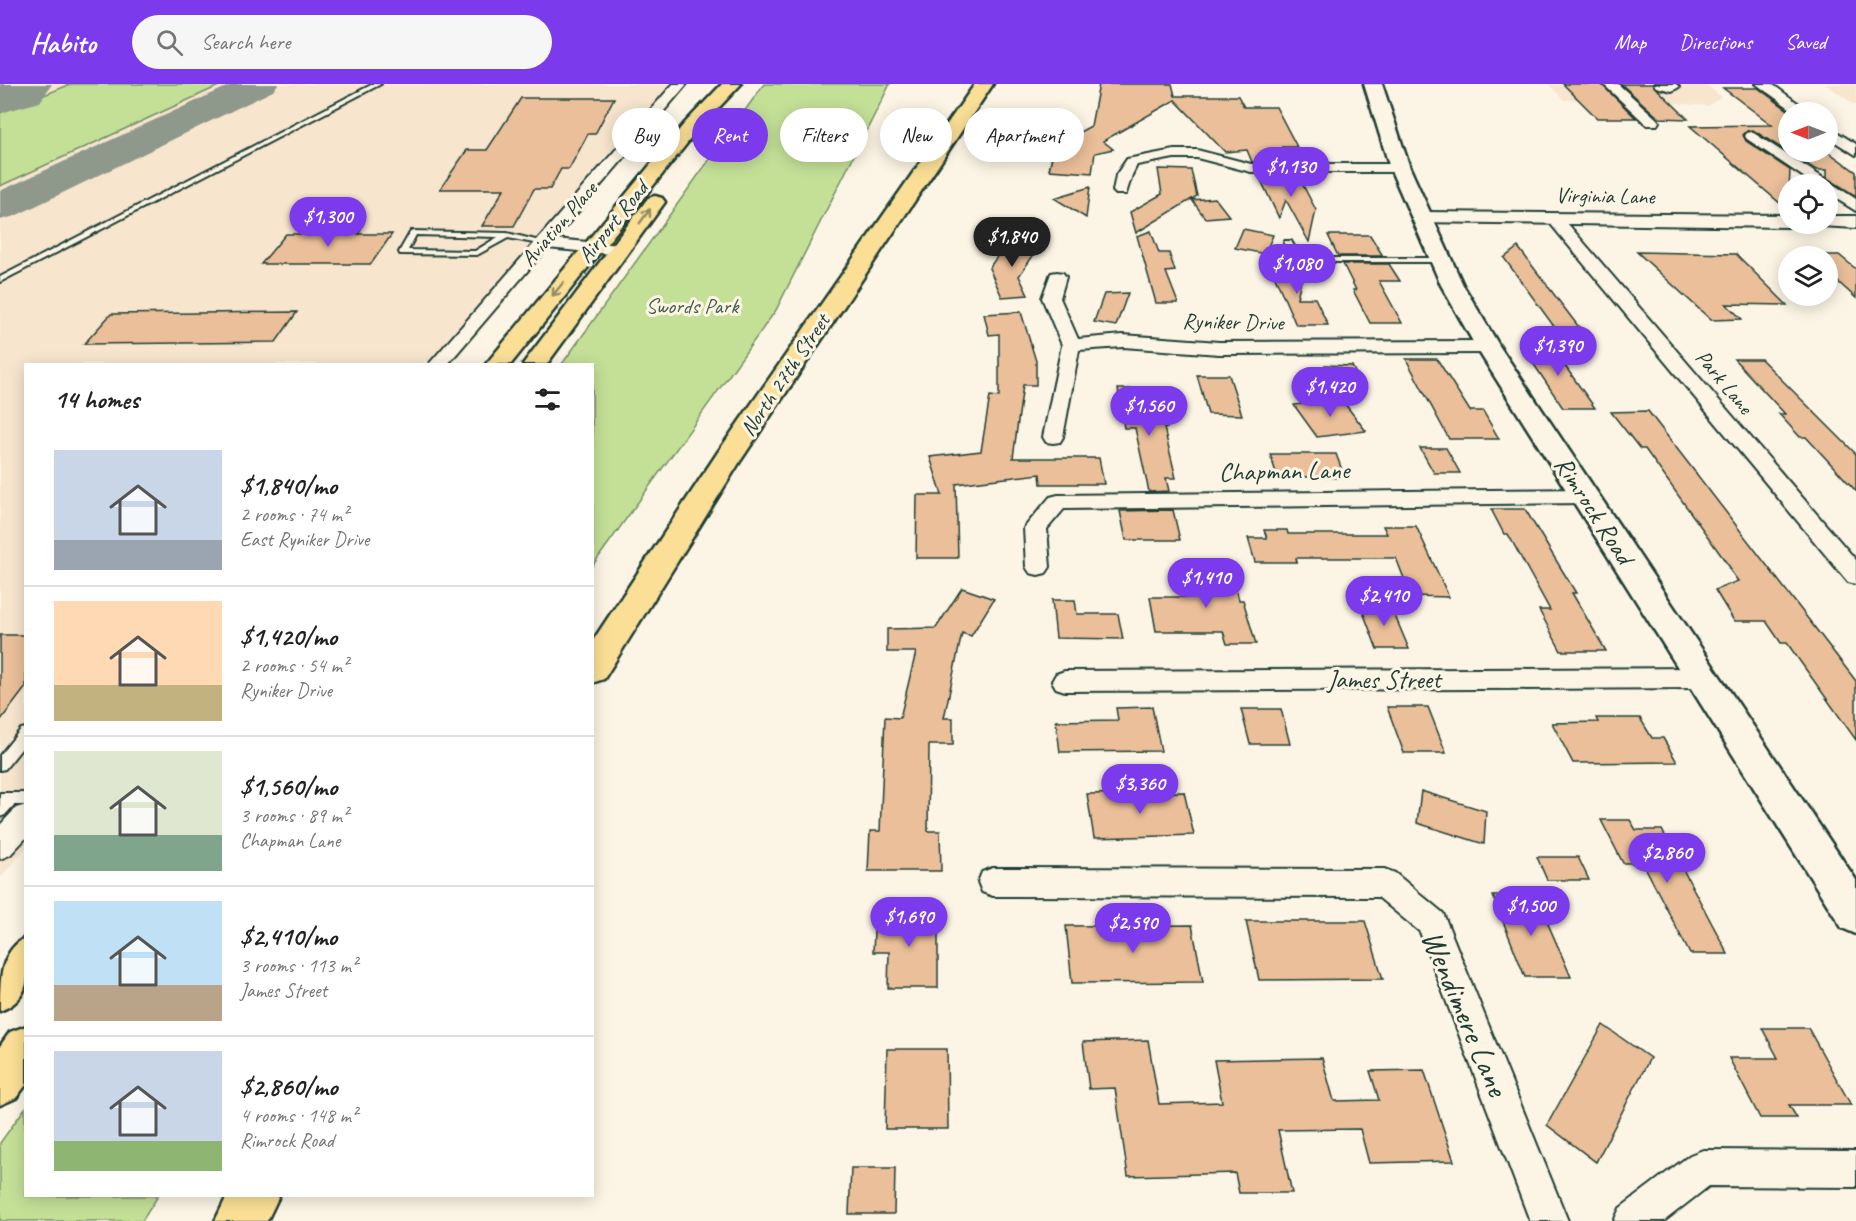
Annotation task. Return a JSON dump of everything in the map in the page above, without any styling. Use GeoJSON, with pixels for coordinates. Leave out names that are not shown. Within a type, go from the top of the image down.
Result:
{"type":"FeatureCollection","features":[{"type":"Feature","properties":{"kind":"main road","name":"Airport Road"},"geometry":{"type":"LineString","coordinates":[[499,363],[690,128],[734,84]]}},
{"type":"Feature","properties":{"kind":"main road","name":"Airport Road"},"geometry":{"type":"LineString","coordinates":[[536,363],[708,129],[734,84]]}},
{"type":"Feature","properties":{"kind":"main road","name":"North 27th Street"},"geometry":{"type":"LineString","coordinates":[[594,667],[728,458],[984,84]]}},
{"type":"Feature","properties":{"kind":"main road","name":"Rimrock Road"},"geometry":{"type":"LineString","coordinates":[[1373,84],[1400,168],[1440,260],[1488,347],[1856,915]]}},
{"type":"Feature","properties":{"kind":"main road"},"geometry":{"type":"LineString","coordinates":[[0,990],[24,960]]}},
{"type":"Feature","properties":{"kind":"main road"},"geometry":{"type":"LineString","coordinates":[[0,1082],[24,1051]]}},
{"type":"Feature","properties":{"kind":"main road"},"geometry":{"type":"LineString","coordinates":[[239,1221],[254,1197]]}},
{"type":"Feature","properties":{"kind":"street","name":"Aviation Place"},"geometry":{"type":"LineString","coordinates":[[439,363],[680,84]]}},
{"type":"Feature","properties":{"kind":"street"},"geometry":{"type":"LineString","coordinates":[[1610,84],[1652,122]]}},
{"type":"Feature","properties":{"kind":"street"},"geometry":{"type":"LineString","coordinates":[[1763,84],[1789,102]]}},
{"type":"Feature","properties":{"kind":"street"},"geometry":{"type":"LineString","coordinates":[[1752,136],[1809,174]]}},
{"type":"Feature","properties":{"kind":"street"},"geometry":{"type":"LineString","coordinates":[[1838,138],[1856,151]]}},
{"type":"Feature","properties":{"kind":"street"},"geometry":{"type":"LineString","coordinates":[[1166,139],[1174,154]]}},
{"type":"Feature","properties":{"kind":"street"},"geometry":{"type":"LineString","coordinates":[[1121,190],[1124,175],[1131,162],[1174,154],[1197,154],[1251,168],[1400,168]]}},
{"type":"Feature","properties":{"kind":"street"},"geometry":{"type":"LineString","coordinates":[[1838,200],[1854,219]]}},
{"type":"Feature","properties":{"kind":"street","name":"Virginia Lane"},"geometry":{"type":"LineString","coordinates":[[1422,218],[1778,221]]}},
{"type":"Feature","properties":{"kind":"street","name":"Park Lane"},"geometry":{"type":"LineString","coordinates":[[1555,219],[1856,576]]}},
{"type":"Feature","properties":{"kind":"street"},"geometry":{"type":"LineString","coordinates":[[1838,221],[1854,219]]}},
{"type":"Feature","properties":{"kind":"street"},"geometry":{"type":"LineString","coordinates":[[543,243],[620,250]]}},
{"type":"Feature","properties":{"kind":"street"},"geometry":{"type":"LineString","coordinates":[[1053,437],[1071,345],[1051,298],[1057,276]]}},
{"type":"Feature","properties":{"kind":"street","name":"Ryniker Drive"},"geometry":{"type":"LineString","coordinates":[[1071,345],[1123,341],[1219,348],[1488,347]]}},
{"type":"Feature","properties":{"kind":"street","name":"Chapman Lane"},"geometry":{"type":"LineString","coordinates":[[1038,567],[1035,528],[1058,502],[1585,496]]}},
{"type":"Feature","properties":{"kind":"street","name":"James Street"},"geometry":{"type":"LineString","coordinates":[[1065,681],[1704,678]]}},
{"type":"Feature","properties":{"kind":"street"},"geometry":{"type":"LineString","coordinates":[[0,846],[12,805]]}},
{"type":"Feature","properties":{"kind":"street","name":"Wendimere Lane"},"geometry":{"type":"LineString","coordinates":[[993,882],[1384,883],[1432,923],[1550,1221]]}},
{"type":"Feature","properties":{"kind":"street"},"geometry":{"type":"LineString","coordinates":[[1633,1221],[1703,1168],[1856,1169]]}},
{"type":"Feature","properties":{"kind":"lane"},"geometry":{"type":"LineString","coordinates":[[0,280],[378,84]]}},
{"type":"Feature","properties":{"kind":"lane"},"geometry":{"type":"LineString","coordinates":[[507,235],[477,253],[403,252],[414,234],[507,235],[543,243]]}},
{"type":"Feature","properties":{"kind":"lane"},"geometry":{"type":"LineString","coordinates":[[1288,243],[1298,260],[1440,260]]}},
{"type":"Feature","properties":{"kind":"lane"},"geometry":{"type":"LineString","coordinates":[[0,765],[24,735]]}},
{"type":"Feature","properties":{"kind":"lane"},"geometry":{"type":"LineString","coordinates":[[0,811],[12,805]]}},
{"type":"Feature","properties":{"kind":"shaded area"},"geometry":{"type":"Polygon","coordinates":[[[0,84],[689,84],[669,108],[612,108],[612,162],[623,162],[453,363],[24,363],[24,850],[0,878],[0,84]]]}},
{"type":"Feature","properties":{"kind":"shaded area"},"geometry":{"type":"Polygon","coordinates":[[[1548,84],[1705,84],[1721,97],[1708,106],[1627,99],[1564,100],[1548,84]]]}},
{"type":"Feature","properties":{"kind":"shaded area"},"geometry":{"type":"Polygon","coordinates":[[[1825,84],[1856,84],[1856,106],[1827,85],[1825,84]]]}},
{"type":"Feature","properties":{"kind":"green space"},"geometry":{"type":"Polygon","coordinates":[[[71,84],[223,84],[0,186],[0,113],[71,84]]]}},
{"type":"Feature","properties":{"kind":"green space","name":"Swords Park"},"geometry":{"type":"Polygon","coordinates":[[[764,84],[890,84],[868,128],[868,108],[780,108],[780,162],[851,162],[776,310],[594,564],[594,363],[563,363],[708,162],[768,162],[768,108],[747,108],[764,84]]]}},
{"type":"Feature","properties":{"kind":"green space"},"geometry":{"type":"Polygon","coordinates":[[[24,1109],[24,1197],[157,1197],[142,1221],[0,1221],[0,1143],[24,1109]]]}},
{"type":"Feature","properties":{"kind":"building"},"geometry":{"type":"Polygon","coordinates":[[[1099,84],[1172,84],[1175,96],[1238,96],[1244,107],[1276,107],[1297,147],[1282,147],[1290,162],[1252,162],[1247,150],[1225,152],[1175,100],[1103,141],[1113,149],[1095,153],[1092,173],[1049,170],[1051,162],[1084,162],[1084,130],[1091,126],[1099,84]]]}},
{"type":"Feature","properties":{"kind":"building"},"geometry":{"type":"Polygon","coordinates":[[[1563,84],[1601,84],[1636,118],[1597,118],[1563,84]]]}},
{"type":"Feature","properties":{"kind":"building"},"geometry":{"type":"Polygon","coordinates":[[[1621,84],[1652,84],[1688,119],[1659,118],[1621,84]]]}},
{"type":"Feature","properties":{"kind":"building"},"geometry":{"type":"Polygon","coordinates":[[[1723,88],[1758,88],[1778,103],[1778,146],[1753,130],[1743,135],[1746,141],[1790,170],[1790,174],[1778,174],[1778,201],[1690,126],[1772,125],[1723,88]]]}},
{"type":"Feature","properties":{"kind":"building"},"geometry":{"type":"Polygon","coordinates":[[[521,98],[614,98],[595,134],[588,134],[569,169],[561,169],[550,189],[534,189],[514,226],[482,226],[504,189],[440,189],[467,150],[487,150],[521,98]]]}},
{"type":"Feature","properties":{"kind":"building"},"geometry":{"type":"Polygon","coordinates":[[[1838,159],[1856,172],[1856,196],[1838,185],[1838,174],[1827,174],[1827,170],[1816,170],[1803,162],[1838,162],[1838,159]]]}},
{"type":"Feature","properties":{"kind":"building"},"geometry":{"type":"Polygon","coordinates":[[[1158,169],[1191,170],[1197,196],[1136,233],[1130,212],[1162,194],[1158,169]]]}},
{"type":"Feature","properties":{"kind":"building"},"geometry":{"type":"Polygon","coordinates":[[[1258,174],[1297,174],[1316,210],[1309,242],[1286,200],[1279,218],[1258,174]]]}},
{"type":"Feature","properties":{"kind":"building"},"geometry":{"type":"Polygon","coordinates":[[[1090,187],[1086,218],[1054,198],[1090,187]]]}},
{"type":"Feature","properties":{"kind":"building"},"geometry":{"type":"Polygon","coordinates":[[[1215,198],[1229,216],[1205,218],[1192,200],[1215,198]]]}},
{"type":"Feature","properties":{"kind":"building"},"geometry":{"type":"Polygon","coordinates":[[[307,229],[361,230],[358,234],[392,234],[371,264],[261,264],[286,234],[303,234],[307,229]]]}},
{"type":"Feature","properties":{"kind":"building"},"geometry":{"type":"Polygon","coordinates":[[[1243,229],[1273,235],[1265,254],[1235,248],[1243,229]]]}},
{"type":"Feature","properties":{"kind":"building"},"geometry":{"type":"Polygon","coordinates":[[[1151,231],[1159,253],[1169,253],[1175,271],[1166,272],[1178,303],[1156,303],[1137,236],[1151,231]]]}},
{"type":"Feature","properties":{"kind":"building"},"geometry":{"type":"Polygon","coordinates":[[[1328,235],[1370,235],[1383,256],[1338,256],[1328,235]]]}},
{"type":"Feature","properties":{"kind":"building"},"geometry":{"type":"Polygon","coordinates":[[[1008,241],[1039,247],[1019,276],[1028,295],[1002,297],[989,268],[1008,241]]]}},
{"type":"Feature","properties":{"kind":"building"},"geometry":{"type":"Polygon","coordinates":[[[1518,247],[1594,347],[1569,347],[1504,258],[1518,247]]]}},
{"type":"Feature","properties":{"kind":"building"},"geometry":{"type":"Polygon","coordinates":[[[1637,252],[1736,254],[1778,296],[1778,305],[1726,304],[1742,319],[1711,320],[1637,252]]]}},
{"type":"Feature","properties":{"kind":"building"},"geometry":{"type":"Polygon","coordinates":[[[1838,255],[1856,269],[1856,298],[1838,282],[1838,255]]]}},
{"type":"Feature","properties":{"kind":"building"},"geometry":{"type":"Polygon","coordinates":[[[1268,261],[1304,267],[1297,298],[1315,298],[1328,325],[1296,325],[1268,261]]]}},
{"type":"Feature","properties":{"kind":"building"},"geometry":{"type":"Polygon","coordinates":[[[1343,264],[1389,264],[1400,281],[1379,281],[1402,323],[1370,323],[1343,264]]]}},
{"type":"Feature","properties":{"kind":"building"},"geometry":{"type":"Polygon","coordinates":[[[1128,293],[1116,326],[1094,322],[1104,294],[1128,293]]]}},
{"type":"Feature","properties":{"kind":"building"},"geometry":{"type":"Polygon","coordinates":[[[297,312],[276,342],[84,344],[111,314],[297,312]]]}},
{"type":"Feature","properties":{"kind":"building"},"geometry":{"type":"Polygon","coordinates":[[[1021,312],[1036,361],[1036,385],[1023,385],[1013,458],[1099,458],[1104,484],[1041,484],[1040,474],[956,484],[958,558],[916,558],[917,495],[942,495],[930,457],[981,451],[990,396],[999,397],[999,334],[989,335],[984,314],[1021,312]]]}},
{"type":"Feature","properties":{"kind":"building"},"geometry":{"type":"Polygon","coordinates":[[[1521,345],[1550,345],[1595,408],[1563,408],[1521,345]]]}},
{"type":"Feature","properties":{"kind":"building"},"geometry":{"type":"Polygon","coordinates":[[[1406,359],[1437,359],[1470,411],[1483,411],[1499,439],[1449,439],[1406,359]]]}},
{"type":"Feature","properties":{"kind":"building"},"geometry":{"type":"Polygon","coordinates":[[[1734,359],[1761,359],[1856,454],[1856,491],[1806,437],[1800,437],[1779,414],[1785,414],[1734,359]]]}},
{"type":"Feature","properties":{"kind":"building"},"geometry":{"type":"Polygon","coordinates":[[[1325,365],[1352,366],[1365,393],[1337,393],[1325,365]]]}},
{"type":"Feature","properties":{"kind":"building"},"geometry":{"type":"Polygon","coordinates":[[[1197,375],[1229,375],[1242,415],[1208,414],[1197,375]]]}},
{"type":"Feature","properties":{"kind":"building"},"geometry":{"type":"Polygon","coordinates":[[[1118,389],[1145,389],[1149,408],[1162,409],[1167,428],[1164,428],[1176,478],[1166,478],[1169,491],[1149,492],[1135,428],[1124,428],[1118,389]]]}},
{"type":"Feature","properties":{"kind":"building"},"geometry":{"type":"Polygon","coordinates":[[[1341,399],[1366,431],[1317,437],[1294,405],[1341,399]]]}},
{"type":"Feature","properties":{"kind":"building"},"geometry":{"type":"Polygon","coordinates":[[[1648,411],[1856,681],[1856,740],[1787,643],[1781,643],[1766,621],[1734,621],[1715,590],[1738,581],[1729,569],[1731,569],[1645,449],[1640,449],[1611,412],[1648,411]]]}},
{"type":"Feature","properties":{"kind":"building"},"geometry":{"type":"Polygon","coordinates":[[[1420,448],[1446,448],[1460,473],[1434,473],[1420,448]]]}},
{"type":"Feature","properties":{"kind":"building"},"geometry":{"type":"Polygon","coordinates":[[[1270,454],[1336,454],[1345,478],[1277,476],[1270,454]]]}},
{"type":"Feature","properties":{"kind":"building"},"geometry":{"type":"Polygon","coordinates":[[[1491,509],[1525,509],[1576,593],[1572,593],[1606,651],[1561,651],[1539,610],[1550,610],[1508,534],[1504,534],[1491,509]]]}},
{"type":"Feature","properties":{"kind":"building"},"geometry":{"type":"Polygon","coordinates":[[[1173,510],[1180,540],[1126,540],[1120,511],[1173,510]]]}},
{"type":"Feature","properties":{"kind":"building"},"geometry":{"type":"Polygon","coordinates":[[[1383,526],[1416,526],[1449,597],[1411,596],[1396,558],[1296,558],[1297,562],[1255,562],[1248,538],[1267,538],[1264,530],[1287,530],[1288,534],[1387,534],[1383,526]]]}},
{"type":"Feature","properties":{"kind":"building"},"geometry":{"type":"Polygon","coordinates":[[[1184,573],[1232,573],[1239,600],[1243,600],[1256,644],[1227,644],[1223,631],[1156,631],[1150,597],[1190,597],[1184,573]]]}},
{"type":"Feature","properties":{"kind":"building"},"geometry":{"type":"Polygon","coordinates":[[[962,588],[994,599],[971,636],[962,633],[944,718],[953,718],[953,745],[929,745],[928,831],[940,831],[941,871],[868,871],[870,831],[880,831],[885,717],[900,718],[916,652],[887,652],[887,629],[936,628],[962,588]]]}},
{"type":"Feature","properties":{"kind":"building"},"geometry":{"type":"Polygon","coordinates":[[[1052,600],[1075,600],[1077,614],[1118,614],[1123,639],[1056,638],[1052,600]]]}},
{"type":"Feature","properties":{"kind":"building"},"geometry":{"type":"Polygon","coordinates":[[[1360,604],[1390,604],[1409,649],[1377,649],[1360,604]]]}},
{"type":"Feature","properties":{"kind":"building"},"geometry":{"type":"Polygon","coordinates":[[[0,635],[24,635],[24,690],[0,721],[0,635]]]}},
{"type":"Feature","properties":{"kind":"building"},"geometry":{"type":"Polygon","coordinates":[[[1152,707],[1161,751],[1060,752],[1056,721],[1118,720],[1116,708],[1152,707]]]}},
{"type":"Feature","properties":{"kind":"building"},"geometry":{"type":"Polygon","coordinates":[[[1387,707],[1428,707],[1446,753],[1404,753],[1387,707]]]}},
{"type":"Feature","properties":{"kind":"building"},"geometry":{"type":"Polygon","coordinates":[[[1241,709],[1281,709],[1290,744],[1250,744],[1241,709]]]}},
{"type":"Feature","properties":{"kind":"building"},"geometry":{"type":"Polygon","coordinates":[[[1596,718],[1640,718],[1652,738],[1663,738],[1677,762],[1573,763],[1552,723],[1598,722],[1596,718]]]}},
{"type":"Feature","properties":{"kind":"building"},"geometry":{"type":"Polygon","coordinates":[[[1421,791],[1486,811],[1484,844],[1417,823],[1421,791]]]}},
{"type":"Feature","properties":{"kind":"building"},"geometry":{"type":"Polygon","coordinates":[[[1184,792],[1194,835],[1094,838],[1087,794],[1184,792]]]}},
{"type":"Feature","properties":{"kind":"building"},"geometry":{"type":"Polygon","coordinates":[[[1601,820],[1630,820],[1636,830],[1662,830],[1728,954],[1690,954],[1643,863],[1623,863],[1601,820]]]}},
{"type":"Feature","properties":{"kind":"building"},"geometry":{"type":"Polygon","coordinates":[[[1537,857],[1578,857],[1589,880],[1547,880],[1537,857]]]}},
{"type":"Feature","properties":{"kind":"building"},"geometry":{"type":"Polygon","coordinates":[[[1493,896],[1536,896],[1571,977],[1525,977],[1493,896]]]}},
{"type":"Feature","properties":{"kind":"building"},"geometry":{"type":"Polygon","coordinates":[[[875,912],[938,912],[938,988],[888,988],[889,952],[873,952],[875,912]]]}},
{"type":"Feature","properties":{"kind":"building"},"geometry":{"type":"Polygon","coordinates":[[[1246,921],[1365,921],[1383,979],[1259,980],[1246,921]]]}},
{"type":"Feature","properties":{"kind":"building"},"geometry":{"type":"Polygon","coordinates":[[[1192,925],[1203,982],[1072,983],[1066,926],[1192,925]]]}},
{"type":"Feature","properties":{"kind":"building"},"geometry":{"type":"Polygon","coordinates":[[[1603,1025],[1650,1058],[1596,1162],[1547,1125],[1603,1025]]]}},
{"type":"Feature","properties":{"kind":"building"},"geometry":{"type":"Polygon","coordinates":[[[1762,1028],[1808,1028],[1851,1105],[1789,1105],[1797,1118],[1760,1118],[1729,1058],[1778,1058],[1762,1028]]]}},
{"type":"Feature","properties":{"kind":"building"},"geometry":{"type":"Polygon","coordinates":[[[1148,1040],[1159,1104],[1222,1102],[1214,1060],[1322,1058],[1334,1101],[1379,1100],[1370,1071],[1424,1070],[1454,1161],[1369,1163],[1360,1129],[1278,1130],[1292,1193],[1239,1193],[1235,1173],[1128,1176],[1115,1088],[1089,1089],[1083,1042],[1148,1040]]]}},
{"type":"Feature","properties":{"kind":"building"},"geometry":{"type":"Polygon","coordinates":[[[887,1049],[947,1049],[948,1129],[885,1129],[887,1049]]]}},
{"type":"Feature","properties":{"kind":"building"},"geometry":{"type":"Polygon","coordinates":[[[851,1168],[895,1168],[894,1214],[849,1214],[851,1168]]]}},
{"type":"Feature","properties":{"kind":"taxiway"},"geometry":{"type":"LineString","coordinates":[[0,207],[261,84]]}},
{"type":"Feature","properties":{"kind":"runway"},"geometry":{"type":"LineString","coordinates":[[0,87],[9,84]]}}]}
